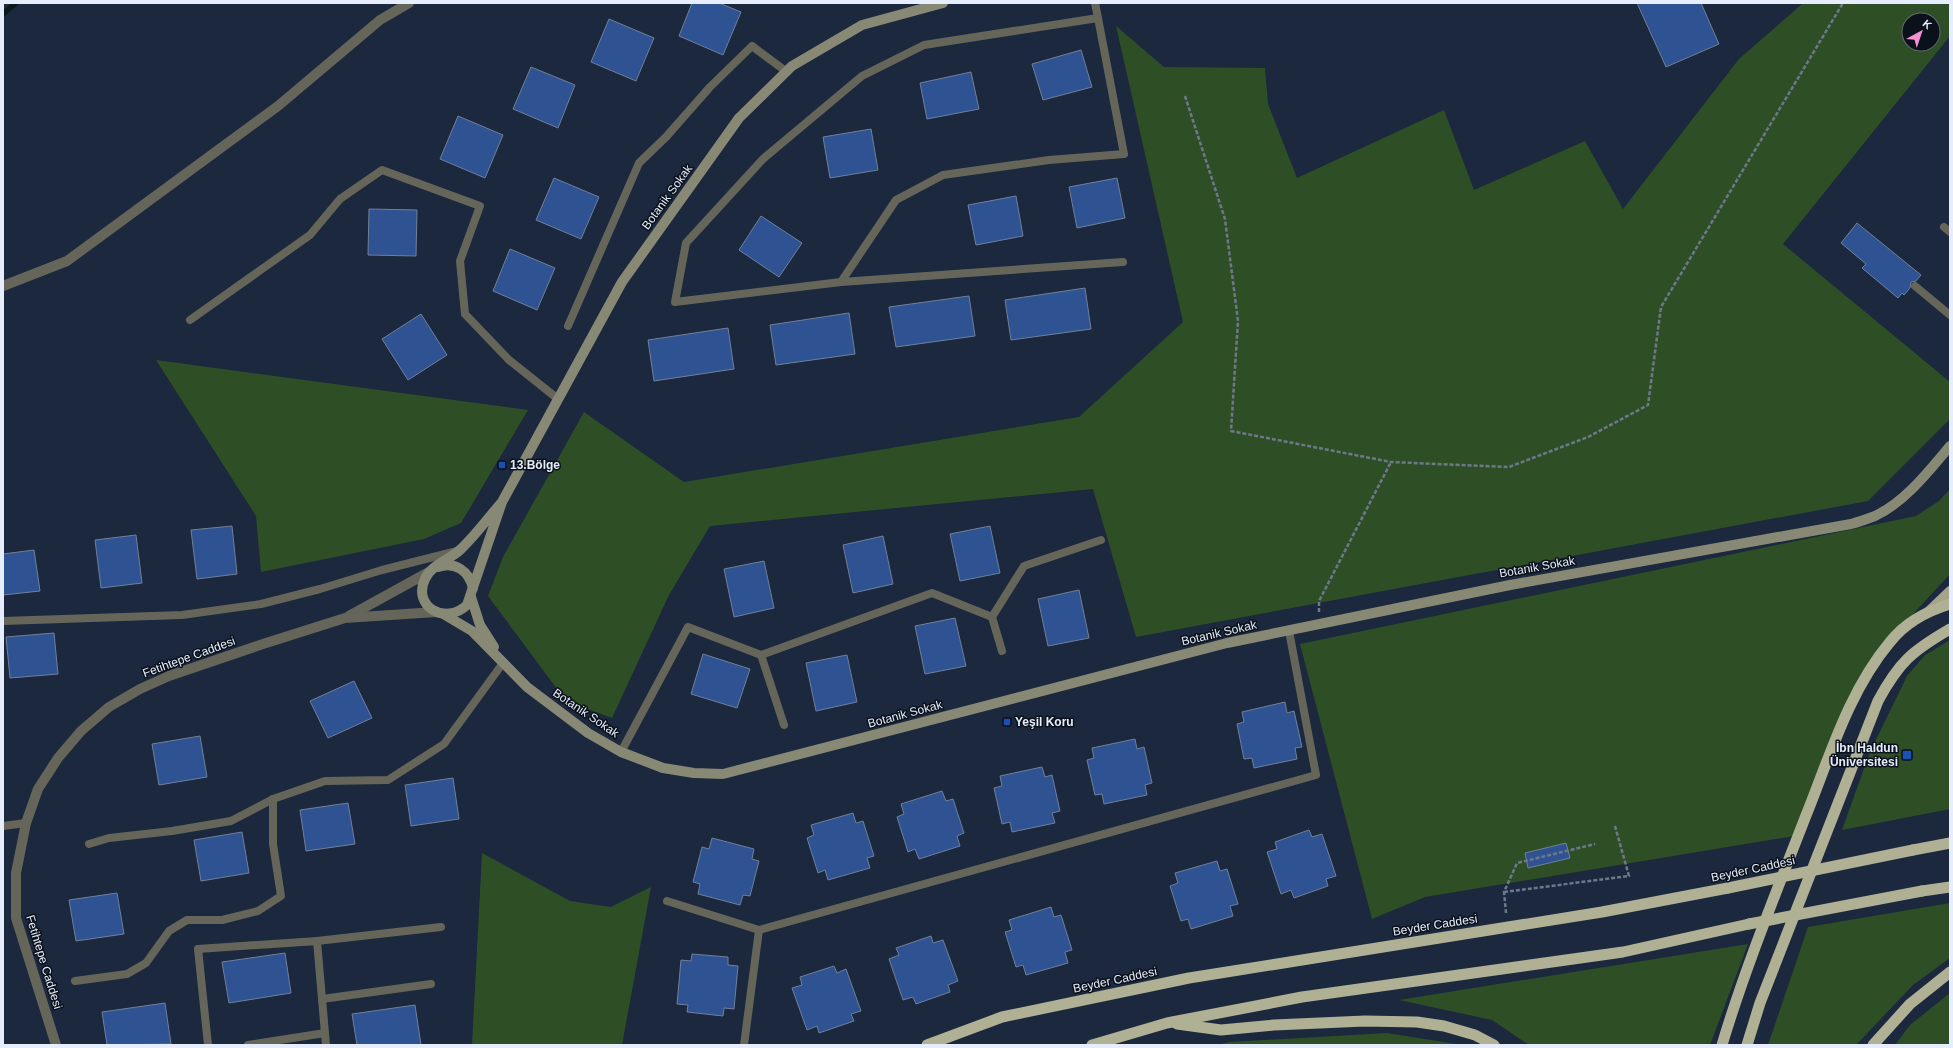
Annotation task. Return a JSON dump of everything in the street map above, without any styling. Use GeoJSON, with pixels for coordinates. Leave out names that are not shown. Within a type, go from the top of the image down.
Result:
{"type":"FeatureCollection","features":[{"type":"Feature","properties":{"kind":"highway"},"geometry":{"type":"LineString","coordinates":[[1722,1045],[1758,939],[1858,689],[1873,664],[1900,630],[1924,615],[1950,604]]}},
{"type":"Feature","properties":{"kind":"highway"},"geometry":{"type":"LineString","coordinates":[[1747,1045],[1760,1003],[1878,701],[1890,679],[1902,663],[1917,648],[1950,629]]}},
{"type":"Feature","properties":{"kind":"highway","name":"Beyder Caddesi"},"geometry":{"type":"LineString","coordinates":[[927,1045],[1002,1017],[1189,978],[1602,912],[1950,843]]}},
{"type":"Feature","properties":{"kind":"highway"},"geometry":{"type":"LineString","coordinates":[[1092,1045],[1167,1023],[1302,998],[1623,952],[1749,924],[1950,887]]}},
{"type":"Feature","properties":{"kind":"highway"},"geometry":{"type":"LineString","coordinates":[[1873,1045],[1910,1004],[1950,972]]}},
{"type":"Feature","properties":{"kind":"highway"},"geometry":{"type":"LineString","coordinates":[[1167,1023],[1221,1030],[1274,1025],[1365,1021],[1417,1022],[1444,1026],[1475,1035],[1494,1045]]}},
{"type":"Feature","properties":{"kind":"main road","name":"Botanik Sokak"},"geometry":{"type":"LineString","coordinates":[[502,502],[622,282],[740,118],[792,66],[862,25],[943,3]]}},
{"type":"Feature","properties":{"kind":"main road","name":"Botanik Sokak"},"geometry":{"type":"LineString","coordinates":[[441,613],[472,631],[527,687],[556,710],[588,733],[621,752],[663,768],[694,773],[723,774],[1227,643],[1510,585],[1851,524],[1876,516],[1893,505],[1929,471],[1950,446]]}},
{"type":"Feature","properties":{"kind":"main road"},"geometry":{"type":"LineString","coordinates":[[502,502],[467,605],[461,611],[441,613],[425,601],[422,586],[432,570],[460,550],[502,502]]}},
{"type":"Feature","properties":{"kind":"main road"},"geometry":{"type":"LineString","coordinates":[[432,570],[452,565],[460,568],[471,580],[472,593]]}},
{"type":"Feature","properties":{"kind":"main road"},"geometry":{"type":"LineString","coordinates":[[1924,615],[1950,591]]}},
{"type":"Feature","properties":{"kind":"main road","name":"Botanik Sokak"},"geometry":{"type":"LineString","coordinates":[[472,593],[480,625],[504,663]]}},
{"type":"Feature","properties":{"kind":"street"},"geometry":{"type":"LineString","coordinates":[[3,286],[67,261],[278,106],[380,20],[409,3]]}},
{"type":"Feature","properties":{"kind":"street"},"geometry":{"type":"LineString","coordinates":[[345,618],[432,570]]}},
{"type":"Feature","properties":{"kind":"street","name":"Fetihtepe Caddesi"},"geometry":{"type":"LineString","coordinates":[[56,1045],[16,918],[16,873],[26,823],[38,789],[58,758],[81,731],[109,706],[140,689],[169,676],[266,642],[345,618],[441,613]]}},
{"type":"Feature","properties":{"kind":"lane"},"geometry":{"type":"LineString","coordinates":[[841,282],[896,200],[942,175],[1049,160],[1124,154],[1095,3]]}},
{"type":"Feature","properties":{"kind":"lane"},"geometry":{"type":"LineString","coordinates":[[1098,18],[924,45],[862,76],[763,159],[686,243],[675,302],[841,282],[1123,262]]}},
{"type":"Feature","properties":{"kind":"lane"},"geometry":{"type":"LineString","coordinates":[[568,326],[639,164],[666,137],[710,87],[752,46],[787,72]]}},
{"type":"Feature","properties":{"kind":"lane"},"geometry":{"type":"LineString","coordinates":[[190,320],[310,236],[340,199],[382,170],[480,206],[460,261],[465,314],[509,360],[558,399]]}},
{"type":"Feature","properties":{"kind":"lane"},"geometry":{"type":"LineString","coordinates":[[1916,286],[1950,315]]}},
{"type":"Feature","properties":{"kind":"lane"},"geometry":{"type":"LineString","coordinates":[[1002,651],[992,617],[1024,566],[1101,540]]}},
{"type":"Feature","properties":{"kind":"lane"},"geometry":{"type":"LineString","coordinates":[[3,621],[182,615],[261,604],[460,550]]}},
{"type":"Feature","properties":{"kind":"lane"},"geometry":{"type":"LineString","coordinates":[[621,752],[688,628],[761,655],[932,593],[992,617]]}},
{"type":"Feature","properties":{"kind":"lane"},"geometry":{"type":"LineString","coordinates":[[667,901],[759,930],[1316,775],[1289,631]]}},
{"type":"Feature","properties":{"kind":"lane"},"geometry":{"type":"LineString","coordinates":[[761,655],[784,725]]}},
{"type":"Feature","properties":{"kind":"lane"},"geometry":{"type":"LineString","coordinates":[[89,844],[109,838],[172,832],[231,821],[273,799],[325,781],[388,780],[444,744],[504,663]]}},
{"type":"Feature","properties":{"kind":"lane"},"geometry":{"type":"LineString","coordinates":[[75,981],[127,974],[146,962],[169,931],[187,920],[222,920],[236,917],[258,911],[281,896],[273,844],[273,799]]}},
{"type":"Feature","properties":{"kind":"lane"},"geometry":{"type":"LineString","coordinates":[[3,826],[26,823]]}},
{"type":"Feature","properties":{"kind":"lane"},"geometry":{"type":"LineString","coordinates":[[208,1045],[198,949],[317,941],[441,927]]}},
{"type":"Feature","properties":{"kind":"lane"},"geometry":{"type":"LineString","coordinates":[[744,1045],[759,930]]}},
{"type":"Feature","properties":{"kind":"lane"},"geometry":{"type":"LineString","coordinates":[[317,941],[326,1045]]}},
{"type":"Feature","properties":{"kind":"lane"},"geometry":{"type":"LineString","coordinates":[[322,999],[431,984]]}},
{"type":"Feature","properties":{"kind":"lane"},"geometry":{"type":"LineString","coordinates":[[248,1045],[325,1033]]}},
{"type":"Feature","properties":{"kind":"path"},"geometry":{"type":"LineString","coordinates":[[1185,96],[1226,226],[1238,321],[1231,431],[1391,462],[1509,467],[1588,437],[1648,405],[1660,307],[1843,3]]}},
{"type":"Feature","properties":{"kind":"path"},"geometry":{"type":"LineString","coordinates":[[1318,625],[1319,602],[1391,462]]}},
{"type":"Feature","properties":{"kind":"path"},"geometry":{"type":"LineString","coordinates":[[1504,892],[1629,876],[1615,826]]}},
{"type":"Feature","properties":{"kind":"path"},"geometry":{"type":"LineString","coordinates":[[1507,927],[1504,892],[1517,863],[1595,844]]}},
{"type":"Feature","properties":{"kind":"green space"},"geometry":{"type":"Polygon","coordinates":[[[1803,3],[1950,3],[1950,36],[1941,47],[1941,12],[1901,12],[1901,52],[1937,52],[1783,244],[1950,382],[1950,419],[1868,501],[1136,637],[1093,489],[710,526],[669,595],[612,718],[566,701],[488,596],[503,557],[584,412],[684,482],[1079,417],[1183,322],[1116,26],[1164,67],[1265,68],[1268,104],[1297,178],[1444,110],[1474,190],[1585,141],[1623,209],[1739,59],[1803,3]]]}},
{"type":"Feature","properties":{"kind":"green space"},"geometry":{"type":"Polygon","coordinates":[[[156,360],[528,410],[461,523],[424,539],[261,572],[256,516],[156,360]]]}},
{"type":"Feature","properties":{"kind":"green space"},"geometry":{"type":"Polygon","coordinates":[[[1950,489],[1950,574],[1881,649],[1794,836],[1425,897],[1372,919],[1300,644],[1916,516],[1939,501],[1950,489]]]}},
{"type":"Feature","properties":{"kind":"green space"},"geometry":{"type":"Polygon","coordinates":[[[1950,640],[1950,809],[1842,830],[1870,752],[1907,676],[1925,655],[1950,640]]]}},
{"type":"Feature","properties":{"kind":"green space"},"geometry":{"type":"Polygon","coordinates":[[[482,853],[570,901],[611,907],[651,887],[622,1045],[472,1045],[482,853]]]}},
{"type":"Feature","properties":{"kind":"green space"},"geometry":{"type":"Polygon","coordinates":[[[1950,903],[1950,958],[1913,985],[1856,1045],[1768,1045],[1808,927],[1950,903]]]}},
{"type":"Feature","properties":{"kind":"green space"},"geometry":{"type":"Polygon","coordinates":[[[1748,944],[1710,1045],[1529,1045],[1492,1020],[1399,1000],[1748,944]]]}},
{"type":"Feature","properties":{"kind":"green space"},"geometry":{"type":"Polygon","coordinates":[[[1950,993],[1950,1045],[1895,1045],[1910,1025],[1950,993]]]}},
{"type":"Feature","properties":{"kind":"green space"},"geometry":{"type":"Polygon","coordinates":[[[1387,1033],[1463,1045],[1218,1045],[1229,1042],[1387,1033]]]}},
{"type":"Feature","properties":{"kind":"building"},"geometry":{"type":"Polygon","coordinates":[[[692,3],[719,3],[741,12],[723,55],[679,36],[692,3]]]}},
{"type":"Feature","properties":{"kind":"building"},"geometry":{"type":"Polygon","coordinates":[[[1637,3],[1701,3],[1719,44],[1666,67],[1637,3]]]}},
{"type":"Feature","properties":{"kind":"building"},"geometry":{"type":"Polygon","coordinates":[[[609,19],[654,38],[636,81],[591,62],[609,19]]]}},
{"type":"Feature","properties":{"kind":"building"},"geometry":{"type":"Polygon","coordinates":[[[1081,50],[1092,87],[1043,100],[1032,64],[1081,50]]]}},
{"type":"Feature","properties":{"kind":"building"},"geometry":{"type":"Polygon","coordinates":[[[531,67],[575,85],[558,128],[513,109],[531,67]]]}},
{"type":"Feature","properties":{"kind":"building"},"geometry":{"type":"Polygon","coordinates":[[[971,72],[979,109],[927,119],[920,83],[971,72]]]}},
{"type":"Feature","properties":{"kind":"building"},"geometry":{"type":"Polygon","coordinates":[[[458,116],[503,135],[485,178],[440,159],[458,116]]]}},
{"type":"Feature","properties":{"kind":"building"},"geometry":{"type":"Polygon","coordinates":[[[871,129],[878,170],[830,178],[823,137],[871,129]]]}},
{"type":"Feature","properties":{"kind":"building"},"geometry":{"type":"Polygon","coordinates":[[[554,178],[599,197],[581,239],[536,220],[554,178]]]}},
{"type":"Feature","properties":{"kind":"building"},"geometry":{"type":"Polygon","coordinates":[[[1117,178],[1125,218],[1077,228],[1069,187],[1117,178]]]}},
{"type":"Feature","properties":{"kind":"building"},"geometry":{"type":"Polygon","coordinates":[[[1016,196],[1023,236],[976,245],[968,205],[1016,196]]]}},
{"type":"Feature","properties":{"kind":"building"},"geometry":{"type":"Polygon","coordinates":[[[369,209],[417,210],[416,256],[368,255],[369,209]]]}},
{"type":"Feature","properties":{"kind":"building"},"geometry":{"type":"Polygon","coordinates":[[[761,216],[802,243],[779,277],[739,250],[761,216]]]}},
{"type":"Feature","properties":{"kind":"building"},"geometry":{"type":"Polygon","coordinates":[[[1857,223],[1921,275],[1916,281],[1911,282],[1910,288],[1904,295],[1902,293],[1898,298],[1862,268],[1866,264],[1841,243],[1857,223]]]}},
{"type":"Feature","properties":{"kind":"building"},"geometry":{"type":"Polygon","coordinates":[[[510,249],[555,268],[537,310],[493,291],[510,249]]]}},
{"type":"Feature","properties":{"kind":"building"},"geometry":{"type":"Polygon","coordinates":[[[1085,288],[1091,329],[1011,340],[1005,300],[1085,288]]]}},
{"type":"Feature","properties":{"kind":"building"},"geometry":{"type":"Polygon","coordinates":[[[969,296],[975,336],[896,347],[889,307],[969,296]]]}},
{"type":"Feature","properties":{"kind":"building"},"geometry":{"type":"Polygon","coordinates":[[[849,313],[855,354],[776,365],[770,325],[849,313]]]}},
{"type":"Feature","properties":{"kind":"building"},"geometry":{"type":"Polygon","coordinates":[[[421,314],[447,355],[408,380],[382,339],[421,314]]]}},
{"type":"Feature","properties":{"kind":"building"},"geometry":{"type":"Polygon","coordinates":[[[728,328],[734,369],[654,381],[648,340],[728,328]]]}},
{"type":"Feature","properties":{"kind":"building"},"geometry":{"type":"Polygon","coordinates":[[[232,526],[237,574],[197,579],[191,530],[232,526]]]}},
{"type":"Feature","properties":{"kind":"building"},"geometry":{"type":"Polygon","coordinates":[[[990,526],[1000,573],[960,581],[950,534],[990,526]]]}},
{"type":"Feature","properties":{"kind":"building"},"geometry":{"type":"Polygon","coordinates":[[[136,535],[142,583],[101,588],[95,540],[136,535]]]}},
{"type":"Feature","properties":{"kind":"building"},"geometry":{"type":"Polygon","coordinates":[[[883,536],[893,584],[853,593],[843,545],[883,536]]]}},
{"type":"Feature","properties":{"kind":"building"},"geometry":{"type":"Polygon","coordinates":[[[34,550],[40,591],[3,595],[3,554],[34,550]]]}},
{"type":"Feature","properties":{"kind":"building"},"geometry":{"type":"Polygon","coordinates":[[[764,561],[774,608],[734,617],[724,569],[764,561]]]}},
{"type":"Feature","properties":{"kind":"building"},"geometry":{"type":"Polygon","coordinates":[[[1079,590],[1089,638],[1048,646],[1038,599],[1079,590]]]}},
{"type":"Feature","properties":{"kind":"building"},"geometry":{"type":"Polygon","coordinates":[[[955,618],[966,666],[925,674],[915,626],[955,618]]]}},
{"type":"Feature","properties":{"kind":"building"},"geometry":{"type":"Polygon","coordinates":[[[54,633],[58,674],[10,678],[6,637],[54,633]]]}},
{"type":"Feature","properties":{"kind":"building"},"geometry":{"type":"Polygon","coordinates":[[[703,654],[750,669],[737,708],[691,694],[703,654]]]}},
{"type":"Feature","properties":{"kind":"building"},"geometry":{"type":"Polygon","coordinates":[[[847,655],[857,702],[816,711],[806,663],[847,655]]]}},
{"type":"Feature","properties":{"kind":"building"},"geometry":{"type":"Polygon","coordinates":[[[354,681],[372,718],[328,738],[310,701],[354,681]]]}},
{"type":"Feature","properties":{"kind":"building"},"geometry":{"type":"Polygon","coordinates":[[[1285,702],[1287,713],[1294,711],[1302,747],[1295,748],[1297,759],[1254,768],[1252,758],[1244,759],[1237,724],[1244,722],[1242,712],[1285,702]]]}},
{"type":"Feature","properties":{"kind":"building"},"geometry":{"type":"Polygon","coordinates":[[[200,736],[207,777],[159,785],[152,744],[200,736]]]}},
{"type":"Feature","properties":{"kind":"building"},"geometry":{"type":"Polygon","coordinates":[[[1135,739],[1137,749],[1144,747],[1152,783],[1145,785],[1147,795],[1104,804],[1102,794],[1095,795],[1087,760],[1094,758],[1092,748],[1135,739]]]}},
{"type":"Feature","properties":{"kind":"building"},"geometry":{"type":"Polygon","coordinates":[[[1042,767],[1045,777],[1052,775],[1060,811],[1052,813],[1055,823],[1012,832],[1010,822],[1002,824],[994,788],[1002,786],[1000,776],[1042,767]]]}},
{"type":"Feature","properties":{"kind":"building"},"geometry":{"type":"Polygon","coordinates":[[[453,778],[459,819],[411,826],[405,785],[453,778]]]}},
{"type":"Feature","properties":{"kind":"building"},"geometry":{"type":"Polygon","coordinates":[[[942,791],[946,801],[953,799],[964,833],[957,836],[960,846],[919,859],[915,849],[908,852],[897,817],[904,814],[901,804],[942,791]]]}},
{"type":"Feature","properties":{"kind":"building"},"geometry":{"type":"Polygon","coordinates":[[[348,803],[355,844],[306,851],[300,810],[348,803]]]}},
{"type":"Feature","properties":{"kind":"building"},"geometry":{"type":"Polygon","coordinates":[[[853,813],[856,823],[863,821],[874,856],[867,858],[870,868],[828,880],[825,870],[818,873],[807,838],[814,835],[811,825],[853,813]]]}},
{"type":"Feature","properties":{"kind":"building"},"geometry":{"type":"Polygon","coordinates":[[[1309,830],[1312,837],[1322,834],[1336,876],[1326,879],[1328,886],[1294,898],[1291,890],[1281,894],[1267,852],[1277,849],[1275,842],[1309,830]]]}},
{"type":"Feature","properties":{"kind":"building"},"geometry":{"type":"Polygon","coordinates":[[[242,832],[249,873],[201,881],[194,840],[242,832]]]}},
{"type":"Feature","properties":{"kind":"building"},"geometry":{"type":"Polygon","coordinates":[[[712,838],[754,849],[752,859],[759,861],[750,896],[743,895],[740,905],[698,894],[700,884],[693,882],[702,847],[709,849],[712,838]]]}},
{"type":"Feature","properties":{"kind":"building"},"geometry":{"type":"Polygon","coordinates":[[[1566,843],[1570,858],[1528,868],[1525,853],[1566,843]]]}},
{"type":"Feature","properties":{"kind":"building"},"geometry":{"type":"Polygon","coordinates":[[[1217,861],[1220,871],[1227,869],[1238,904],[1230,906],[1233,916],[1191,929],[1188,919],[1181,921],[1170,886],[1178,883],[1175,873],[1217,861]]]}},
{"type":"Feature","properties":{"kind":"building"},"geometry":{"type":"Polygon","coordinates":[[[117,893],[124,934],[76,941],[69,900],[117,893]]]}},
{"type":"Feature","properties":{"kind":"building"},"geometry":{"type":"Polygon","coordinates":[[[1051,907],[1054,917],[1061,915],[1072,950],[1065,952],[1068,963],[1026,975],[1023,965],[1016,967],[1005,932],[1012,930],[1009,920],[1051,907]]]}},
{"type":"Feature","properties":{"kind":"building"},"geometry":{"type":"Polygon","coordinates":[[[931,936],[933,943],[943,940],[958,981],[948,985],[950,992],[916,1004],[913,997],[903,1000],[889,959],[899,955],[896,948],[931,936]]]}},
{"type":"Feature","properties":{"kind":"building"},"geometry":{"type":"Polygon","coordinates":[[[285,953],[291,993],[229,1003],[222,962],[285,953]]]}},
{"type":"Feature","properties":{"kind":"building"},"geometry":{"type":"Polygon","coordinates":[[[692,954],[728,957],[728,965],[738,966],[734,1009],[724,1008],[723,1016],[687,1012],[688,1005],[677,1004],[681,960],[691,961],[692,954]]]}},
{"type":"Feature","properties":{"kind":"building"},"geometry":{"type":"Polygon","coordinates":[[[834,966],[837,973],[846,969],[861,1011],[851,1014],[854,1021],[819,1033],[817,1026],[807,1030],[792,988],[802,985],[800,977],[834,966]]]}},
{"type":"Feature","properties":{"kind":"building"},"geometry":{"type":"Polygon","coordinates":[[[165,1003],[171,1044],[107,1045],[102,1012],[165,1003]]]}},
{"type":"Feature","properties":{"kind":"building"},"geometry":{"type":"Polygon","coordinates":[[[415,1005],[421,1045],[357,1045],[352,1014],[415,1005]]]}},
{"type":"Feature","properties":{"kind":"waterway"},"geometry":{"type":"LineString","coordinates":[[3,14],[16,3]]}},
{"type":"Feature","properties":{"kind":"place","name":"13.Bölge"},"geometry":{"type":"Point","coordinates":[502,465]}},
{"type":"Feature","properties":{"kind":"place","name":"Yeşil Koru"},"geometry":{"type":"Point","coordinates":[1007,722]}},
{"type":"Feature","properties":{"kind":"place","name":"İbn Haldun Üniversitesi"},"geometry":{"type":"Point","coordinates":[1907,755]}}]}
